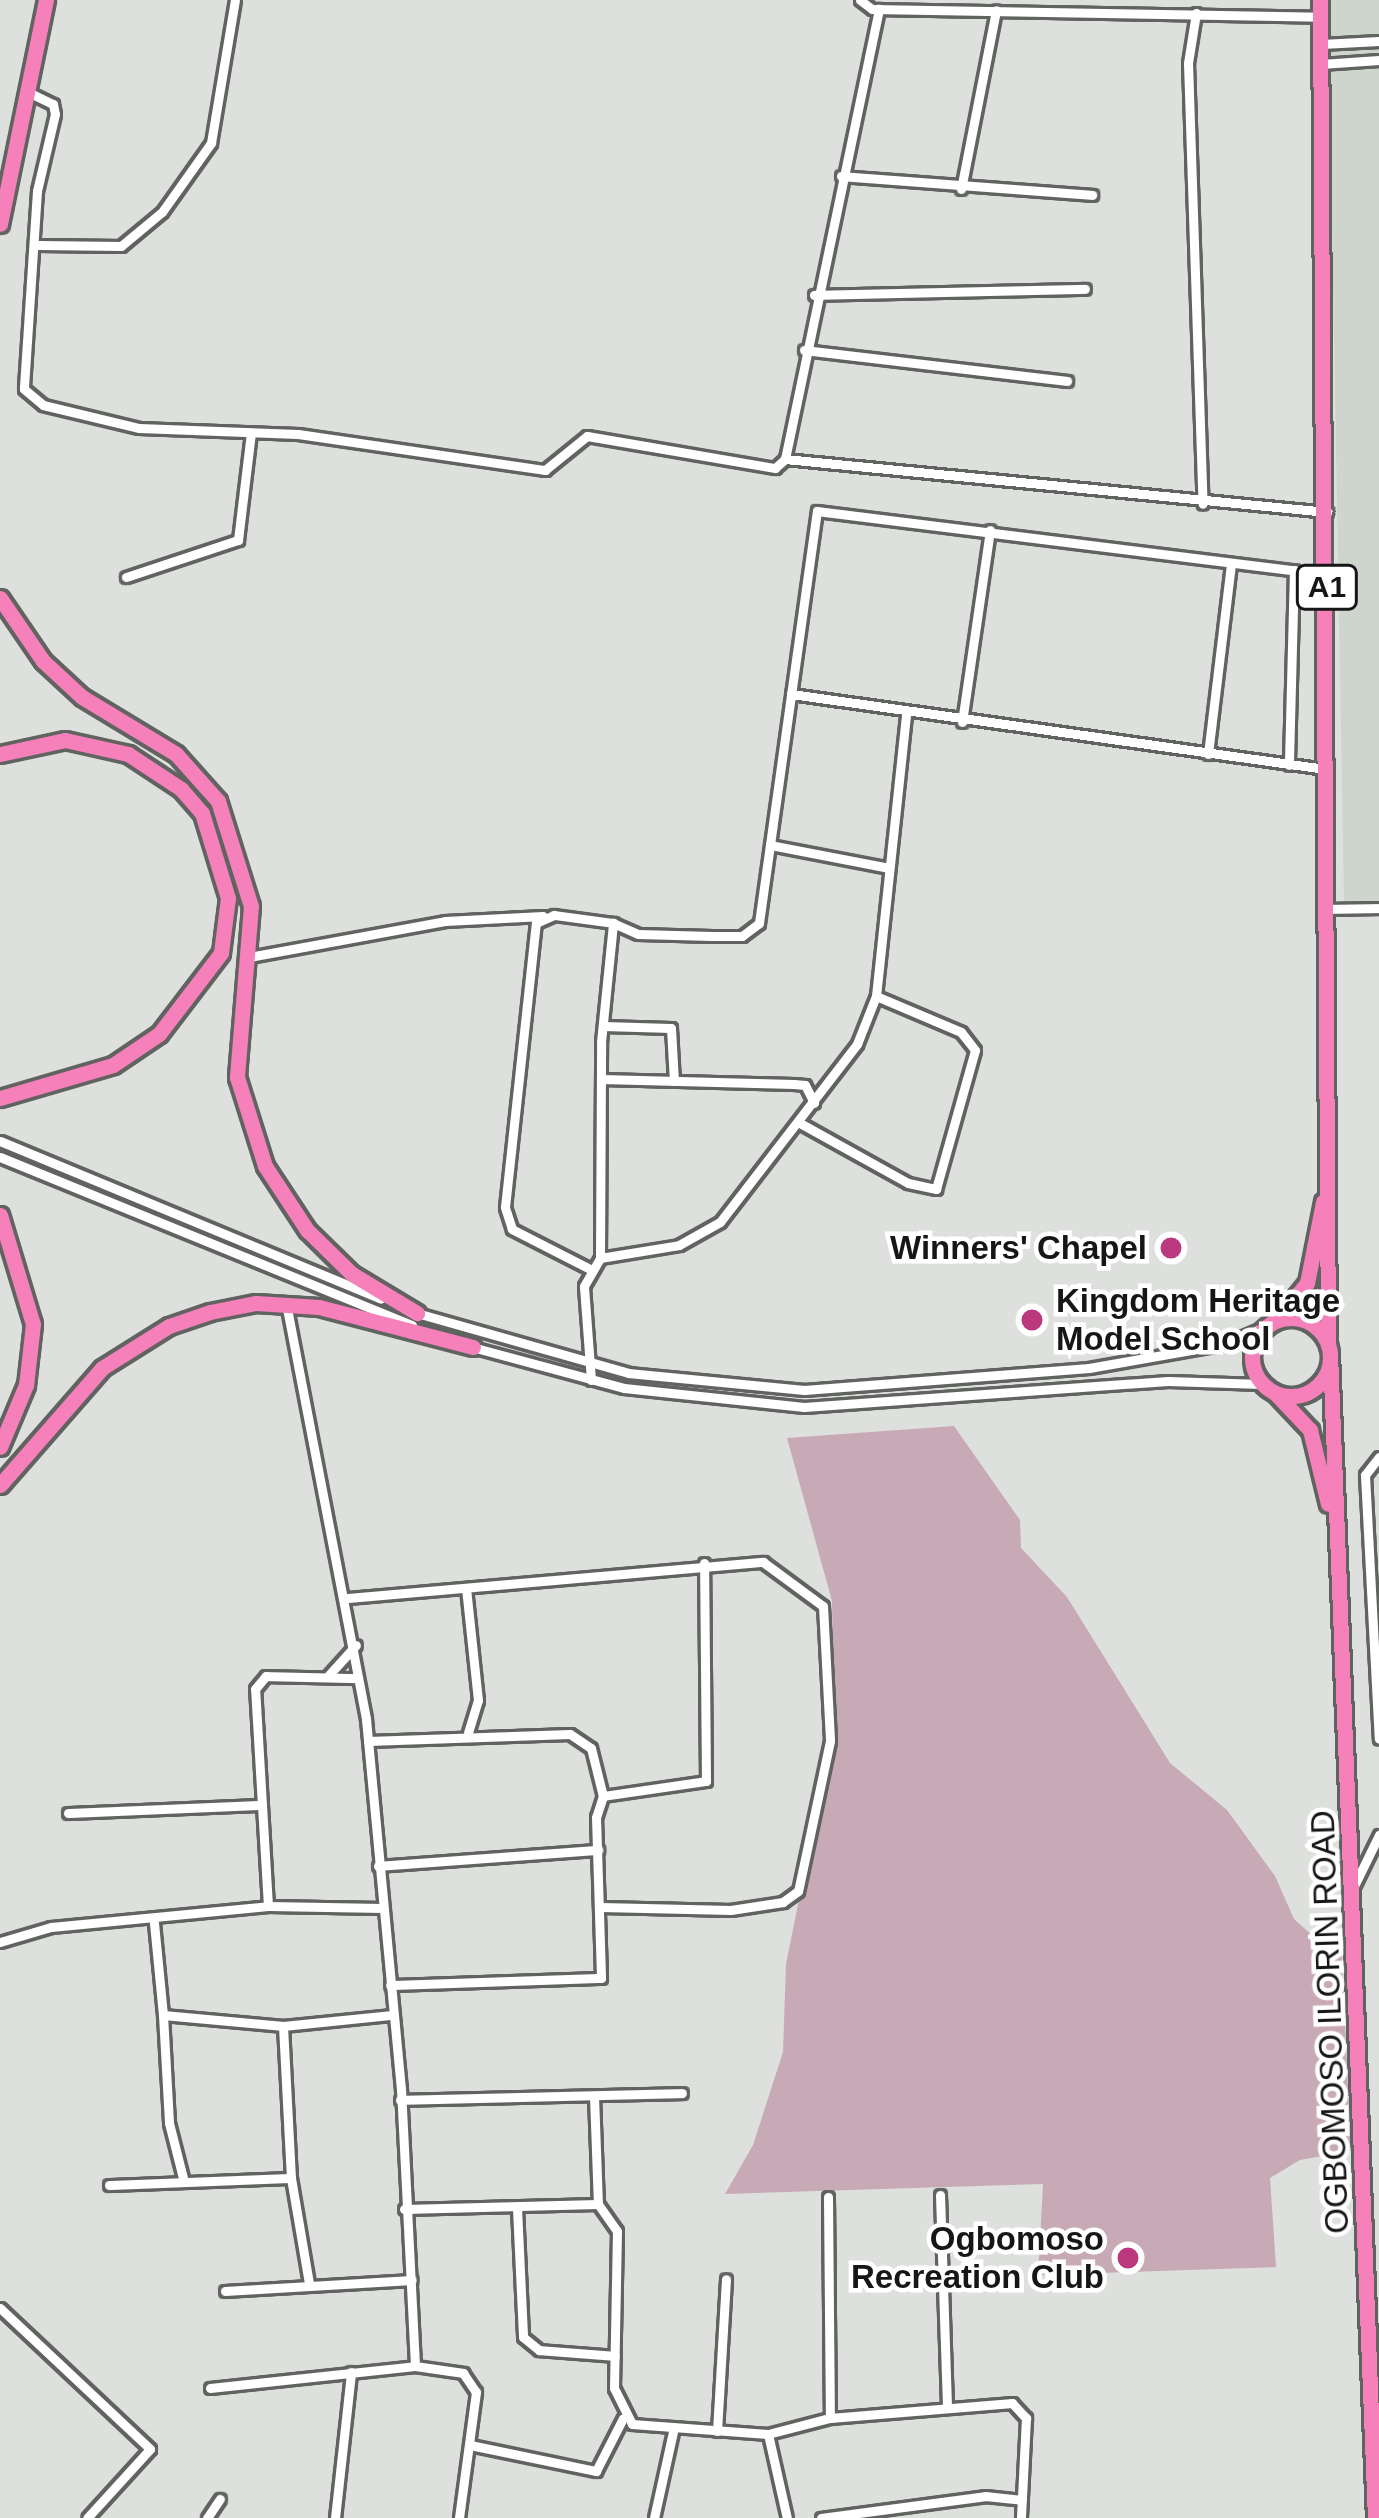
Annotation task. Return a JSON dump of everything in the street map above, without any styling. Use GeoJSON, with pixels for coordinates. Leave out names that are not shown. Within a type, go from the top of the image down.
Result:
{"type":"FeatureCollection","features":[{"type":"Feature","properties":{"kind":"highway"},"geometry":{"type":"LineString","coordinates":[[0,224],[46,0]]}},
{"type":"Feature","properties":{"kind":"highway","name":"A1"},"geometry":{"type":"LineString","coordinates":[[1320,8],[1327,512],[1327,1175],[1334,1525]]}},
{"type":"Feature","properties":{"kind":"highway"},"geometry":{"type":"LineString","coordinates":[[0,598],[43,661],[82,698],[176,754],[218,801],[248,883],[249,957],[237,1008],[237,1077],[265,1166],[307,1229],[352,1274],[417,1313]]}},
{"type":"Feature","properties":{"kind":"highway"},"geometry":{"type":"LineString","coordinates":[[0,754],[65,740],[128,754],[181,789],[202,813],[228,898],[221,953],[159,1034],[113,1066],[0,1098]]}},
{"type":"Feature","properties":{"kind":"highway","name":"A1"},"geometry":{"type":"LineString","coordinates":[[1271,1323],[1306,1283],[1327,1175]]}},
{"type":"Feature","properties":{"kind":"highway"},"geometry":{"type":"LineString","coordinates":[[0,1215],[33,1324],[26,1384],[0,1448]]}},
{"type":"Feature","properties":{"kind":"highway"},"geometry":{"type":"LineString","coordinates":[[0,1485],[124,1351],[210,1312],[286,1303],[472,1347]]}},
{"type":"Feature","properties":{"kind":"highway"},"geometry":{"type":"LineString","coordinates":[[1307,1322],[1329,1349],[1313,1389],[1268,1388],[1252,1348],[1271,1323],[1307,1322]]}},
{"type":"Feature","properties":{"kind":"highway","name":"A1"},"geometry":{"type":"LineString","coordinates":[[1268,1388],[1310,1430],[1334,1525]]}},
{"type":"Feature","properties":{"kind":"highway","name":"OGBOMOSO ILORIN ROAD"},"geometry":{"type":"LineString","coordinates":[[1334,1525],[1354,1886],[1375,2400],[1375,2518]]}},
{"type":"Feature","properties":{"kind":"street"},"geometry":{"type":"LineString","coordinates":[[38,245],[122,246],[163,212],[193,158],[211,143],[235,0]]}},
{"type":"Feature","properties":{"kind":"street"},"geometry":{"type":"LineString","coordinates":[[860,0],[879,9],[1240,15],[1320,8]]}},
{"type":"Feature","properties":{"kind":"street"},"geometry":{"type":"LineString","coordinates":[[1240,0],[1240,15]]}},
{"type":"Feature","properties":{"kind":"street"},"geometry":{"type":"LineString","coordinates":[[28,92],[55,114],[37,191],[28,399],[139,428],[206,425],[545,470],[587,436],[775,468],[784,459],[814,295],[879,9]]}},
{"type":"Feature","properties":{"kind":"street"},"geometry":{"type":"LineString","coordinates":[[961,189],[996,10]]}},
{"type":"Feature","properties":{"kind":"street"},"geometry":{"type":"LineString","coordinates":[[1196,13],[1188,63],[1203,504]]}},
{"type":"Feature","properties":{"kind":"street"},"geometry":{"type":"LineString","coordinates":[[1321,44],[1379,41]]}},
{"type":"Feature","properties":{"kind":"street"},"geometry":{"type":"LineString","coordinates":[[1322,64],[1379,60]]}},
{"type":"Feature","properties":{"kind":"street"},"geometry":{"type":"LineString","coordinates":[[841,176],[961,189],[1092,195]]}},
{"type":"Feature","properties":{"kind":"street"},"geometry":{"type":"LineString","coordinates":[[814,295],[1085,289]]}},
{"type":"Feature","properties":{"kind":"street"},"geometry":{"type":"LineString","coordinates":[[804,350],[1067,381]]}},
{"type":"Feature","properties":{"kind":"street"},"geometry":{"type":"LineString","coordinates":[[126,577],[238,540],[251,434]]}},
{"type":"Feature","properties":{"kind":"street"},"geometry":{"type":"LineString","coordinates":[[784,459],[1203,504],[1327,512]]}},
{"type":"Feature","properties":{"kind":"street"},"geometry":{"type":"LineString","coordinates":[[249,957],[446,921],[542,916],[614,923],[638,934],[752,932],[770,844],[817,511],[1286,568],[1297,577],[1289,765]]}},
{"type":"Feature","properties":{"kind":"street"},"geometry":{"type":"LineString","coordinates":[[962,722],[990,530]]}},
{"type":"Feature","properties":{"kind":"street"},"geometry":{"type":"LineString","coordinates":[[1208,754],[1232,563]]}},
{"type":"Feature","properties":{"kind":"street"},"geometry":{"type":"LineString","coordinates":[[791,694],[906,715],[1327,770]]}},
{"type":"Feature","properties":{"kind":"street"},"geometry":{"type":"LineString","coordinates":[[591,1380],[590,1269],[600,1258],[704,1234],[856,1044],[876,996],[906,715]]}},
{"type":"Feature","properties":{"kind":"street"},"geometry":{"type":"LineString","coordinates":[[770,844],[889,868]]}},
{"type":"Feature","properties":{"kind":"street"},"geometry":{"type":"LineString","coordinates":[[1328,909],[1379,908]]}},
{"type":"Feature","properties":{"kind":"street"},"geometry":{"type":"LineString","coordinates":[[542,916],[512,1113],[505,1220],[590,1269]]}},
{"type":"Feature","properties":{"kind":"street"},"geometry":{"type":"LineString","coordinates":[[600,1258],[603,1026],[614,923]]}},
{"type":"Feature","properties":{"kind":"street"},"geometry":{"type":"LineString","coordinates":[[798,1122],[908,1183],[936,1189],[975,1050],[961,1032],[876,996]]}},
{"type":"Feature","properties":{"kind":"street"},"geometry":{"type":"LineString","coordinates":[[603,1026],[671,1028],[674,1081]]}},
{"type":"Feature","properties":{"kind":"street"},"geometry":{"type":"LineString","coordinates":[[601,1079],[805,1085],[814,1102]]}},
{"type":"Feature","properties":{"kind":"street"},"geometry":{"type":"LineString","coordinates":[[0,1141],[417,1313],[589,1365],[805,1390],[924,1383],[1172,1355],[1271,1323]]}},
{"type":"Feature","properties":{"kind":"street"},"geometry":{"type":"LineString","coordinates":[[0,1156],[472,1347],[591,1380],[804,1407],[1168,1381],[1268,1388]]}},
{"type":"Feature","properties":{"kind":"street"},"geometry":{"type":"LineString","coordinates":[[286,1303],[348,1598],[368,1742],[400,2100],[416,2366]]}},
{"type":"Feature","properties":{"kind":"street"},"geometry":{"type":"LineString","coordinates":[[924,1383],[924,1401]]}},
{"type":"Feature","properties":{"kind":"street"},"geometry":{"type":"LineString","coordinates":[[804,1407],[805,1390]]}},
{"type":"Feature","properties":{"kind":"street"},"geometry":{"type":"LineString","coordinates":[[1379,1457],[1365,1475],[1379,1739]]}},
{"type":"Feature","properties":{"kind":"street"},"geometry":{"type":"LineString","coordinates":[[348,1598],[704,1563],[763,1562],[823,1606],[830,1742],[801,1882],[782,1902],[731,1910],[601,1907]]}},
{"type":"Feature","properties":{"kind":"street"},"geometry":{"type":"LineString","coordinates":[[603,1796],[706,1781],[704,1563]]}},
{"type":"Feature","properties":{"kind":"street"},"geometry":{"type":"LineString","coordinates":[[466,1588],[478,1700],[468,1733]]}},
{"type":"Feature","properties":{"kind":"street"},"geometry":{"type":"LineString","coordinates":[[327,1677],[356,1645]]}},
{"type":"Feature","properties":{"kind":"street"},"geometry":{"type":"LineString","coordinates":[[268,1906],[252,1728],[259,1680],[356,1678]]}},
{"type":"Feature","properties":{"kind":"street"},"geometry":{"type":"LineString","coordinates":[[368,1742],[468,1733],[582,1738],[603,1796],[598,1850],[604,1970],[594,1982],[390,1985]]}},
{"type":"Feature","properties":{"kind":"street"},"geometry":{"type":"LineString","coordinates":[[68,1813],[260,1805]]}},
{"type":"Feature","properties":{"kind":"street"},"geometry":{"type":"LineString","coordinates":[[1354,1886],[1379,1835]]}},
{"type":"Feature","properties":{"kind":"street"},"geometry":{"type":"LineString","coordinates":[[378,1866],[598,1850]]}},
{"type":"Feature","properties":{"kind":"street"},"geometry":{"type":"LineString","coordinates":[[0,1942],[51,1927],[154,1923],[268,1906],[383,1908]]}},
{"type":"Feature","properties":{"kind":"street"},"geometry":{"type":"LineString","coordinates":[[154,1923],[165,2091],[184,2182]]}},
{"type":"Feature","properties":{"kind":"street"},"geometry":{"type":"LineString","coordinates":[[163,2015],[283,2026],[392,2015]]}},
{"type":"Feature","properties":{"kind":"street"},"geometry":{"type":"LineString","coordinates":[[283,2026],[290,2178],[309,2283]]}},
{"type":"Feature","properties":{"kind":"street"},"geometry":{"type":"LineString","coordinates":[[400,2100],[682,2092]]}},
{"type":"Feature","properties":{"kind":"street"},"geometry":{"type":"LineString","coordinates":[[470,2445],[596,2471],[623,2418],[615,2356],[617,2231],[598,2204],[594,2096]]}},
{"type":"Feature","properties":{"kind":"street"},"geometry":{"type":"LineString","coordinates":[[110,2185],[290,2178]]}},
{"type":"Feature","properties":{"kind":"street"},"geometry":{"type":"LineString","coordinates":[[940,2195],[947,2405]]}},
{"type":"Feature","properties":{"kind":"street"},"geometry":{"type":"LineString","coordinates":[[828,2197],[830,2418]]}},
{"type":"Feature","properties":{"kind":"street"},"geometry":{"type":"LineString","coordinates":[[404,2210],[598,2204]]}},
{"type":"Feature","properties":{"kind":"street"},"geometry":{"type":"LineString","coordinates":[[517,2208],[523,2337],[539,2350],[615,2356]]}},
{"type":"Feature","properties":{"kind":"street"},"geometry":{"type":"LineString","coordinates":[[717,2431],[726,2279]]}},
{"type":"Feature","properties":{"kind":"street"},"geometry":{"type":"LineString","coordinates":[[225,2291],[412,2280]]}},
{"type":"Feature","properties":{"kind":"street"},"geometry":{"type":"LineString","coordinates":[[0,2308],[150,2449],[88,2518]]}},
{"type":"Feature","properties":{"kind":"street"},"geometry":{"type":"LineString","coordinates":[[210,2388],[416,2366],[470,2377],[470,2445],[459,2518]]}},
{"type":"Feature","properties":{"kind":"street"},"geometry":{"type":"LineString","coordinates":[[335,2518],[351,2372]]}},
{"type":"Feature","properties":{"kind":"street"},"geometry":{"type":"LineString","coordinates":[[623,2418],[768,2434],[830,2418],[947,2405],[1021,2408],[1021,2518]]}},
{"type":"Feature","properties":{"kind":"street"},"geometry":{"type":"LineString","coordinates":[[654,2518],[674,2427]]}},
{"type":"Feature","properties":{"kind":"street"},"geometry":{"type":"LineString","coordinates":[[768,2434],[787,2518]]}},
{"type":"Feature","properties":{"kind":"street"},"geometry":{"type":"LineString","coordinates":[[821,2518],[985,2496],[1022,2500]]}},
{"type":"Feature","properties":{"kind":"street"},"geometry":{"type":"LineString","coordinates":[[207,2518],[220,2498]]}},
{"type":"Feature","properties":{"kind":"shaded area"},"geometry":{"type":"Polygon","coordinates":[[[1328,0],[1379,0],[1379,902],[1344,901],[1328,0]]]}},
{"type":"Feature","properties":{"kind":"shaded area"},"geometry":{"type":"Polygon","coordinates":[[[954,1426],[1020,1520],[1021,1548],[1067,1597],[1170,1763],[1227,1810],[1275,1876],[1294,1919],[1314,1937],[1341,1940],[1351,2151],[1300,2160],[1270,2178],[1276,2267],[1038,2275],[1043,2184],[725,2194],[753,2145],[783,2052],[786,1964],[834,1727],[832,1601],[787,1438],[954,1426]]]}},
{"type":"Feature","properties":{"kind":"place","name":"Winners' Chapel"},"geometry":{"type":"Point","coordinates":[1171,1248]}},
{"type":"Feature","properties":{"kind":"place","name":"Kingdom Heritage Model School"},"geometry":{"type":"Point","coordinates":[1032,1320]}},
{"type":"Feature","properties":{"kind":"place","name":"Ogbomoso Recreation Club"},"geometry":{"type":"Point","coordinates":[1128,2258]}}]}
